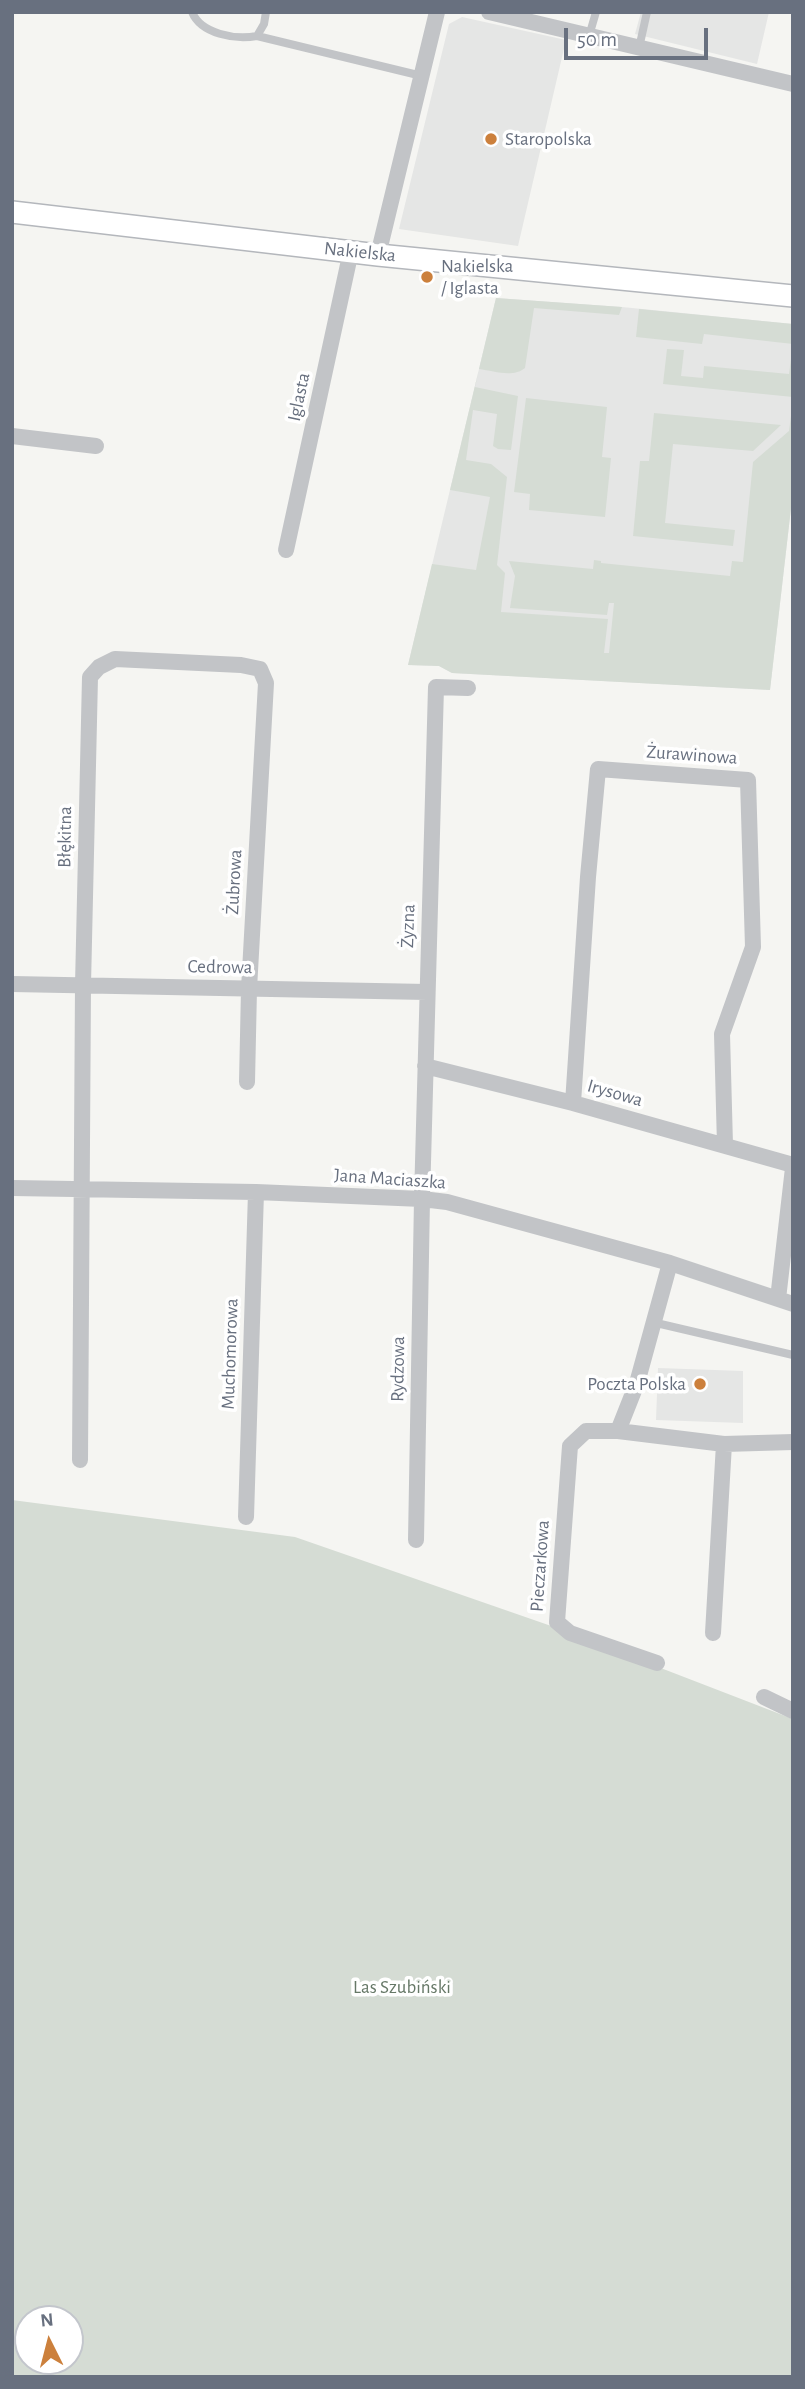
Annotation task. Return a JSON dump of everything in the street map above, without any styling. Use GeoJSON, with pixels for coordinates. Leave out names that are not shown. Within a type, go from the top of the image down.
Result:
{"type":"FeatureCollection","features":[{"type":"Feature","properties":{"kind":"main road","name":"Nakielska"},"geometry":{"type":"LineString","coordinates":[[12,212],[379,255],[793,296]]}},
{"type":"Feature","properties":{"kind":"street"},"geometry":{"type":"LineString","coordinates":[[379,255],[437,12]]}},
{"type":"Feature","properties":{"kind":"street"},"geometry":{"type":"LineString","coordinates":[[489,12],[793,84]]}},
{"type":"Feature","properties":{"kind":"street","name":"Iglasta"},"geometry":{"type":"LineString","coordinates":[[286,550],[351,251]]}},
{"type":"Feature","properties":{"kind":"street"},"geometry":{"type":"LineString","coordinates":[[12,436],[96,446]]}},
{"type":"Feature","properties":{"kind":"street","name":"Błękitna"},"geometry":{"type":"LineString","coordinates":[[80,1460],[83,985],[90,677],[99,667],[115,659],[242,665],[260,669],[266,683]]}},
{"type":"Feature","properties":{"kind":"street","name":"Żubrowa"},"geometry":{"type":"LineString","coordinates":[[247,1083],[249,989],[266,683]]}},
{"type":"Feature","properties":{"kind":"street","name":"Żyzna"},"geometry":{"type":"LineString","coordinates":[[422,1199],[436,687],[468,688]]}},
{"type":"Feature","properties":{"kind":"street","name":"Żurawinowa"},"geometry":{"type":"LineString","coordinates":[[573,1103],[598,769],[748,780],[753,947],[722,1034],[725,1145]]}},
{"type":"Feature","properties":{"kind":"street","name":"Cedrowa"},"geometry":{"type":"LineString","coordinates":[[12,984],[427,992]]}},
{"type":"Feature","properties":{"kind":"street","name":"Irysowa"},"geometry":{"type":"LineString","coordinates":[[425,1066],[573,1103],[725,1145],[793,1167],[785,1301]]}},
{"type":"Feature","properties":{"kind":"street","name":"Jana Maciaszka"},"geometry":{"type":"LineString","coordinates":[[12,1188],[256,1192],[447,1202],[670,1263],[785,1301]]}},
{"type":"Feature","properties":{"kind":"street","name":"Muchomorowa"},"geometry":{"type":"LineString","coordinates":[[246,1517],[256,1192]]}},
{"type":"Feature","properties":{"kind":"street","name":"Rydzowa"},"geometry":{"type":"LineString","coordinates":[[416,1540],[422,1199]]}},
{"type":"Feature","properties":{"kind":"street"},"geometry":{"type":"LineString","coordinates":[[670,1263],[637,1383],[618,1431],[724,1444],[793,1442]]}},
{"type":"Feature","properties":{"kind":"street","name":"Pieczarkowa"},"geometry":{"type":"LineString","coordinates":[[618,1431],[586,1431],[570,1447],[557,1622],[569,1633],[657,1663]]}},
{"type":"Feature","properties":{"kind":"street"},"geometry":{"type":"LineString","coordinates":[[713,1633],[724,1444]]}},
{"type":"Feature","properties":{"kind":"street"},"geometry":{"type":"LineString","coordinates":[[764,1697],[793,1711]]}},
{"type":"Feature","properties":{"kind":"lane"},"geometry":{"type":"LineString","coordinates":[[192,12],[195,20],[203,27],[245,38],[257,36],[422,76]]}},
{"type":"Feature","properties":{"kind":"lane"},"geometry":{"type":"LineString","coordinates":[[257,36],[267,12]]}},
{"type":"Feature","properties":{"kind":"lane"},"geometry":{"type":"LineString","coordinates":[[589,36],[596,12]]}},
{"type":"Feature","properties":{"kind":"lane"},"geometry":{"type":"LineString","coordinates":[[639,48],[647,12]]}},
{"type":"Feature","properties":{"kind":"lane"},"geometry":{"type":"LineString","coordinates":[[652,1322],[793,1356]]}},
{"type":"Feature","properties":{"kind":"shaded area"},"geometry":{"type":"Polygon","coordinates":[[[641,12],[769,12],[757,64],[635,34],[641,12]]]}},
{"type":"Feature","properties":{"kind":"shaded area"},"geometry":{"type":"Polygon","coordinates":[[[462,17],[566,40],[518,246],[399,229],[449,24],[462,17]]]}},
{"type":"Feature","properties":{"kind":"shaded area"},"geometry":{"type":"Polygon","coordinates":[[[496,298],[793,324],[793,491],[770,690],[452,673],[439,666],[408,665],[496,298]]]}},
{"type":"Feature","properties":{"kind":"shaded area"},"geometry":{"type":"Polygon","coordinates":[[[658,1368],[743,1371],[743,1423],[656,1420],[658,1368]]]}},
{"type":"Feature","properties":{"kind":"green space"},"geometry":{"type":"Polygon","coordinates":[[[496,298],[622,307],[619,315],[534,308],[525,368],[515,373],[479,369],[475,387],[518,396],[511,450],[493,446],[497,414],[473,410],[466,460],[491,464],[507,477],[497,565],[505,573],[501,612],[608,619],[604,653],[609,653],[614,603],[609,603],[607,615],[510,608],[515,576],[509,561],[593,569],[594,560],[601,563],[730,576],[732,561],[743,562],[753,462],[789,431],[793,401],[793,491],[770,690],[452,673],[439,666],[408,665],[432,564],[476,570],[490,497],[450,490],[496,298]]]}},
{"type":"Feature","properties":{"kind":"green space"},"geometry":{"type":"Polygon","coordinates":[[[639,309],[793,324],[793,344],[704,334],[702,344],[636,337],[639,309]]]}},
{"type":"Feature","properties":{"kind":"green space"},"geometry":{"type":"Polygon","coordinates":[[[793,344],[793,397],[663,384],[667,349],[684,350],[681,376],[703,378],[704,366],[789,374],[793,344]]]}},
{"type":"Feature","properties":{"kind":"green space"},"geometry":{"type":"Polygon","coordinates":[[[526,398],[607,407],[602,457],[611,458],[605,517],[529,510],[530,494],[514,492],[526,398]]]}},
{"type":"Feature","properties":{"kind":"green space"},"geometry":{"type":"Polygon","coordinates":[[[654,413],[781,425],[753,451],[673,444],[665,523],[735,530],[733,546],[633,536],[640,461],[649,461],[654,413]]]}},
{"type":"Feature","properties":{"kind":"green space","name":"Las Szubiński"},"geometry":{"type":"Polygon","coordinates":[[[12,1500],[295,1537],[557,1628],[793,1719],[793,2377],[12,2377],[12,1500]]]}},
{"type":"Feature","properties":{"kind":"place","name":"Staropolska"},"geometry":{"type":"Point","coordinates":[491,139]}},
{"type":"Feature","properties":{"kind":"place","name":"Nakielska / Iglasta"},"geometry":{"type":"Point","coordinates":[427,277]}},
{"type":"Feature","properties":{"kind":"place","name":"Poczta Polska"},"geometry":{"type":"Point","coordinates":[700,1384]}}]}
